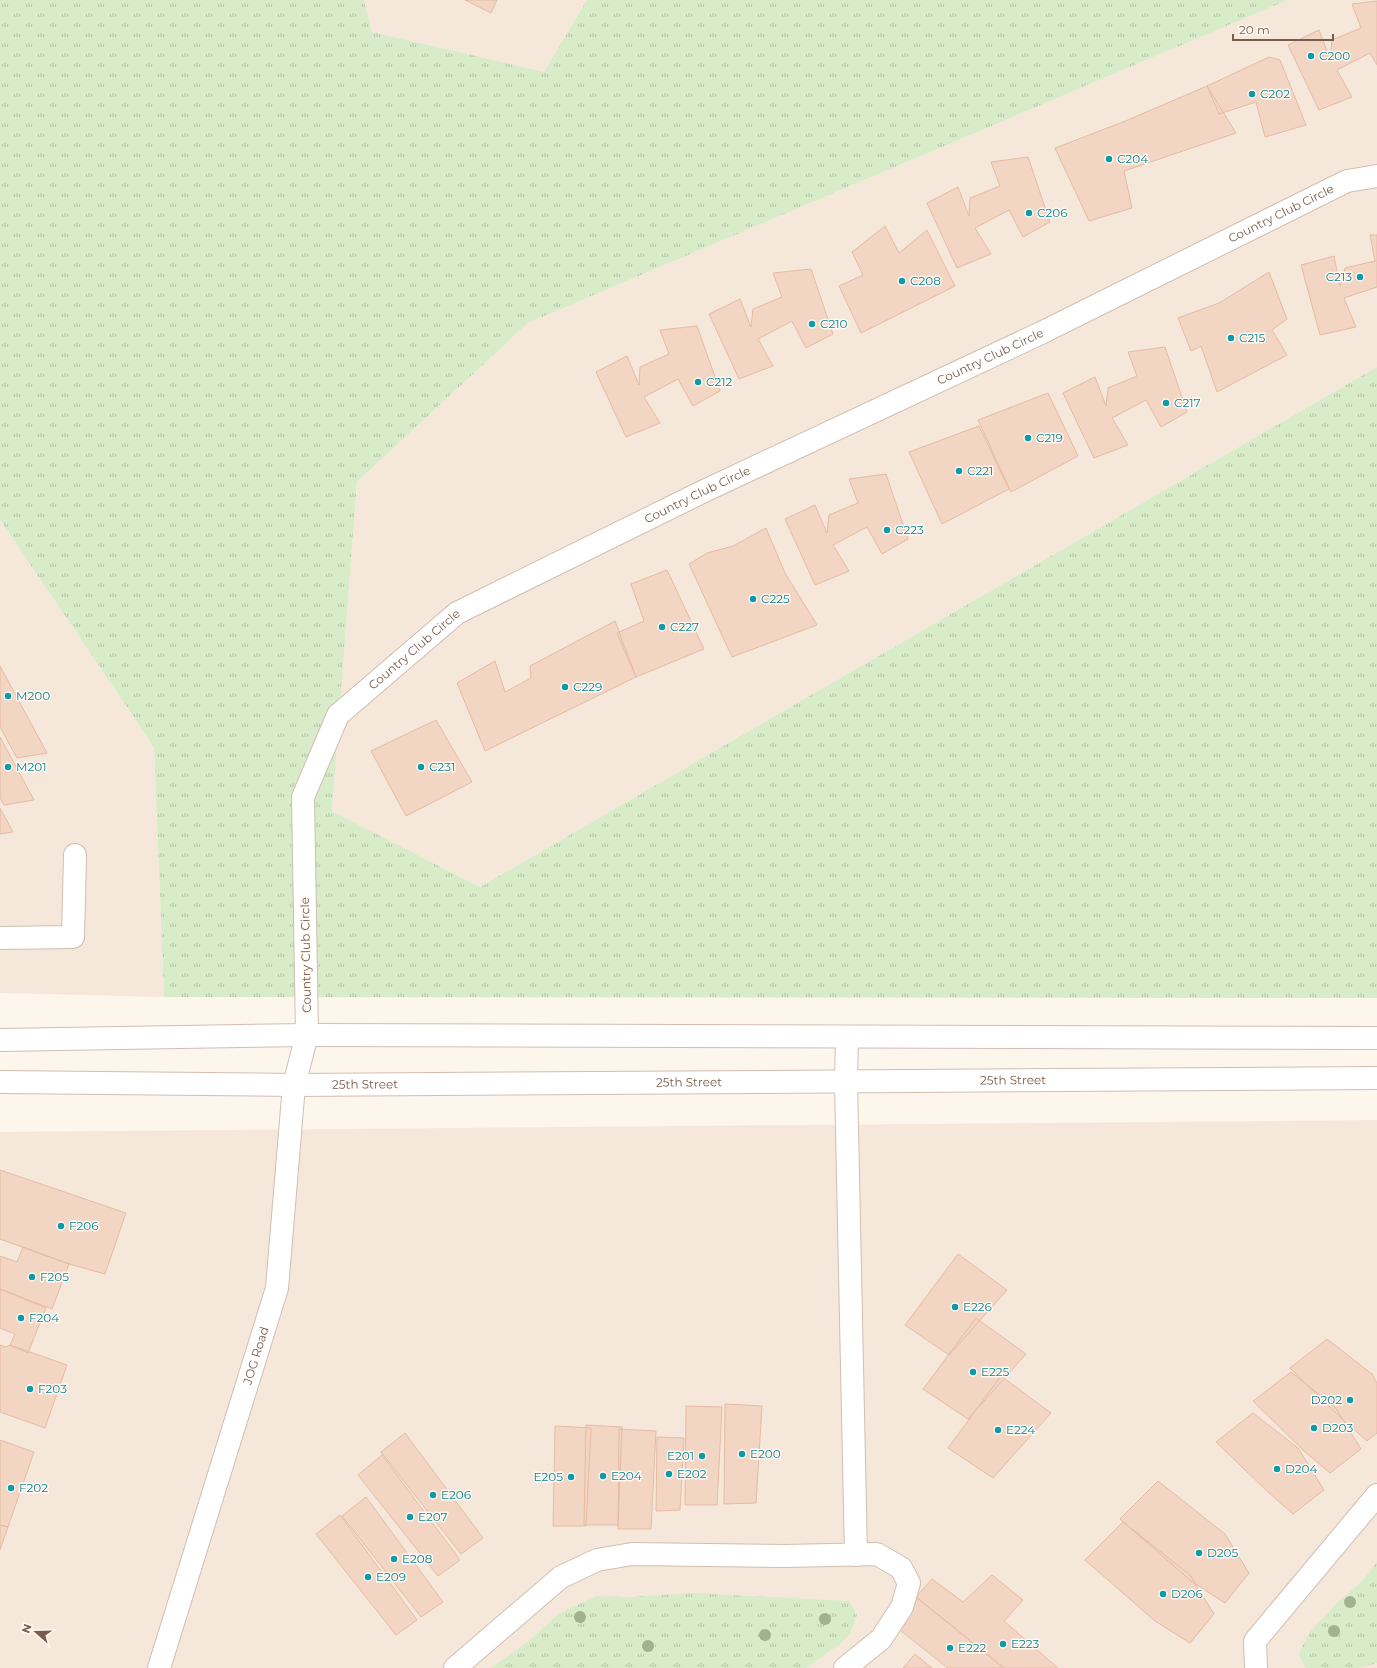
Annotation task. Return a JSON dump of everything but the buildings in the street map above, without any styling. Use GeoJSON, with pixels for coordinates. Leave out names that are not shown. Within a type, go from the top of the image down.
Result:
{"type":"FeatureCollection","features":[{"type":"Feature","properties":{"kind":"street","name":"Country Club Circle"},"geometry":{"type":"LineString","coordinates":[[307,1035],[303,797],[338,715],[457,613],[700,493],[1041,333],[1347,181],[1377,176]]}},
{"type":"Feature","properties":{"kind":"street"},"geometry":{"type":"LineString","coordinates":[[0,938],[73,937],[75,855]]}},
{"type":"Feature","properties":{"kind":"street"},"geometry":{"type":"LineString","coordinates":[[0,1040],[307,1035],[1377,1038]]}},
{"type":"Feature","properties":{"kind":"street","name":"JOG Road"},"geometry":{"type":"LineString","coordinates":[[160,1668],[277,1288],[294,1085],[307,1035]]}},
{"type":"Feature","properties":{"kind":"street"},"geometry":{"type":"LineString","coordinates":[[847,1037],[846,1082],[856,1555]]}},
{"type":"Feature","properties":{"kind":"street","name":"25th Street"},"geometry":{"type":"LineString","coordinates":[[0,1082],[294,1085],[1377,1078]]}},
{"type":"Feature","properties":{"kind":"street"},"geometry":{"type":"LineString","coordinates":[[1256,1668],[1255,1641],[1377,1495]]}},
{"type":"Feature","properties":{"kind":"street"},"geometry":{"type":"LineString","coordinates":[[456,1668],[561,1577],[596,1560],[632,1554],[784,1556],[877,1554],[901,1568],[909,1583],[902,1607],[881,1639],[845,1668]]}},
{"type":"Feature","properties":{"kind":"shaded area"},"geometry":{"type":"Polygon","coordinates":[[[364,0],[587,0],[544,73],[372,32],[364,0]]]}},
{"type":"Feature","properties":{"kind":"shaded area"},"geometry":{"type":"Polygon","coordinates":[[[1288,0],[1377,0],[1377,367],[480,887],[332,811],[357,482],[528,323],[1288,0]]]}},
{"type":"Feature","properties":{"kind":"shaded area"},"geometry":{"type":"Polygon","coordinates":[[[0,520],[154,747],[164,997],[0,993],[0,520]]]}},
{"type":"Feature","properties":{"kind":"shaded area"},"geometry":{"type":"Polygon","coordinates":[[[1377,1120],[1377,1668],[0,1668],[0,1132],[1377,1120]]]}},
{"type":"Feature","properties":{"kind":"green space"},"geometry":{"type":"Polygon","coordinates":[[[0,0],[364,0],[372,32],[544,72],[587,0],[1288,0],[528,323],[357,482],[332,811],[480,887],[1377,367],[1377,998],[164,997],[154,747],[0,520],[0,0]]]}},
{"type":"Feature","properties":{"kind":"green space"},"geometry":{"type":"Polygon","coordinates":[[[1377,1562],[1377,1663],[1358,1668],[1306,1668],[1299,1654],[1309,1633],[1338,1602],[1363,1580],[1377,1562]]]}},
{"type":"Feature","properties":{"kind":"green space"},"geometry":{"type":"Polygon","coordinates":[[[693,1593],[849,1601],[857,1615],[850,1634],[840,1644],[806,1668],[491,1668],[529,1641],[558,1614],[597,1596],[630,1597],[693,1593]]]}},
{"type":"Feature","properties":{"kind":"place","name":"C200"},"geometry":{"type":"Point","coordinates":[1311,56]}},
{"type":"Feature","properties":{"kind":"place","name":"C202"},"geometry":{"type":"Point","coordinates":[1252,94]}},
{"type":"Feature","properties":{"kind":"place","name":"C204"},"geometry":{"type":"Point","coordinates":[1109,159]}},
{"type":"Feature","properties":{"kind":"place","name":"C206"},"geometry":{"type":"Point","coordinates":[1029,213]}},
{"type":"Feature","properties":{"kind":"place","name":"C213"},"geometry":{"type":"Point","coordinates":[1360,277]}},
{"type":"Feature","properties":{"kind":"place","name":"C208"},"geometry":{"type":"Point","coordinates":[902,281]}},
{"type":"Feature","properties":{"kind":"place","name":"C210"},"geometry":{"type":"Point","coordinates":[812,324]}},
{"type":"Feature","properties":{"kind":"place","name":"C215"},"geometry":{"type":"Point","coordinates":[1231,338]}},
{"type":"Feature","properties":{"kind":"place","name":"C212"},"geometry":{"type":"Point","coordinates":[698,382]}},
{"type":"Feature","properties":{"kind":"place","name":"C217"},"geometry":{"type":"Point","coordinates":[1166,403]}},
{"type":"Feature","properties":{"kind":"place","name":"C219"},"geometry":{"type":"Point","coordinates":[1028,438]}},
{"type":"Feature","properties":{"kind":"place","name":"C221"},"geometry":{"type":"Point","coordinates":[959,471]}},
{"type":"Feature","properties":{"kind":"place","name":"C223"},"geometry":{"type":"Point","coordinates":[887,530]}},
{"type":"Feature","properties":{"kind":"place","name":"C225"},"geometry":{"type":"Point","coordinates":[753,599]}},
{"type":"Feature","properties":{"kind":"place","name":"C227"},"geometry":{"type":"Point","coordinates":[662,627]}},
{"type":"Feature","properties":{"kind":"place","name":"C229"},"geometry":{"type":"Point","coordinates":[565,687]}},
{"type":"Feature","properties":{"kind":"place","name":"M200"},"geometry":{"type":"Point","coordinates":[8,696]}},
{"type":"Feature","properties":{"kind":"place","name":"M201"},"geometry":{"type":"Point","coordinates":[8,767]}},
{"type":"Feature","properties":{"kind":"place","name":"C231"},"geometry":{"type":"Point","coordinates":[421,767]}},
{"type":"Feature","properties":{"kind":"place","name":"F206"},"geometry":{"type":"Point","coordinates":[61,1226]}},
{"type":"Feature","properties":{"kind":"place","name":"F205"},"geometry":{"type":"Point","coordinates":[32,1277]}},
{"type":"Feature","properties":{"kind":"place","name":"E226"},"geometry":{"type":"Point","coordinates":[955,1307]}},
{"type":"Feature","properties":{"kind":"place","name":"F204"},"geometry":{"type":"Point","coordinates":[21,1318]}},
{"type":"Feature","properties":{"kind":"place","name":"E225"},"geometry":{"type":"Point","coordinates":[973,1372]}},
{"type":"Feature","properties":{"kind":"place","name":"F203"},"geometry":{"type":"Point","coordinates":[30,1389]}},
{"type":"Feature","properties":{"kind":"place","name":"D202"},"geometry":{"type":"Point","coordinates":[1350,1400]}},
{"type":"Feature","properties":{"kind":"place","name":"D203"},"geometry":{"type":"Point","coordinates":[1314,1428]}},
{"type":"Feature","properties":{"kind":"place","name":"E224"},"geometry":{"type":"Point","coordinates":[998,1430]}},
{"type":"Feature","properties":{"kind":"place","name":"E200"},"geometry":{"type":"Point","coordinates":[742,1454]}},
{"type":"Feature","properties":{"kind":"place","name":"E201"},"geometry":{"type":"Point","coordinates":[702,1456]}},
{"type":"Feature","properties":{"kind":"place","name":"D204"},"geometry":{"type":"Point","coordinates":[1277,1469]}},
{"type":"Feature","properties":{"kind":"place","name":"E202"},"geometry":{"type":"Point","coordinates":[669,1474]}},
{"type":"Feature","properties":{"kind":"place","name":"E204"},"geometry":{"type":"Point","coordinates":[603,1476]}},
{"type":"Feature","properties":{"kind":"place","name":"E205"},"geometry":{"type":"Point","coordinates":[571,1477]}},
{"type":"Feature","properties":{"kind":"place","name":"F202"},"geometry":{"type":"Point","coordinates":[11,1488]}},
{"type":"Feature","properties":{"kind":"place","name":"E206"},"geometry":{"type":"Point","coordinates":[433,1495]}},
{"type":"Feature","properties":{"kind":"place","name":"E207"},"geometry":{"type":"Point","coordinates":[410,1517]}},
{"type":"Feature","properties":{"kind":"place","name":"D205"},"geometry":{"type":"Point","coordinates":[1199,1553]}},
{"type":"Feature","properties":{"kind":"place","name":"E208"},"geometry":{"type":"Point","coordinates":[394,1559]}},
{"type":"Feature","properties":{"kind":"place","name":"E209"},"geometry":{"type":"Point","coordinates":[368,1577]}},
{"type":"Feature","properties":{"kind":"place","name":"D206"},"geometry":{"type":"Point","coordinates":[1163,1594]}},
{"type":"Feature","properties":{"kind":"place","name":"E223"},"geometry":{"type":"Point","coordinates":[1003,1644]}},
{"type":"Feature","properties":{"kind":"place","name":"E222"},"geometry":{"type":"Point","coordinates":[950,1648]}}]}
